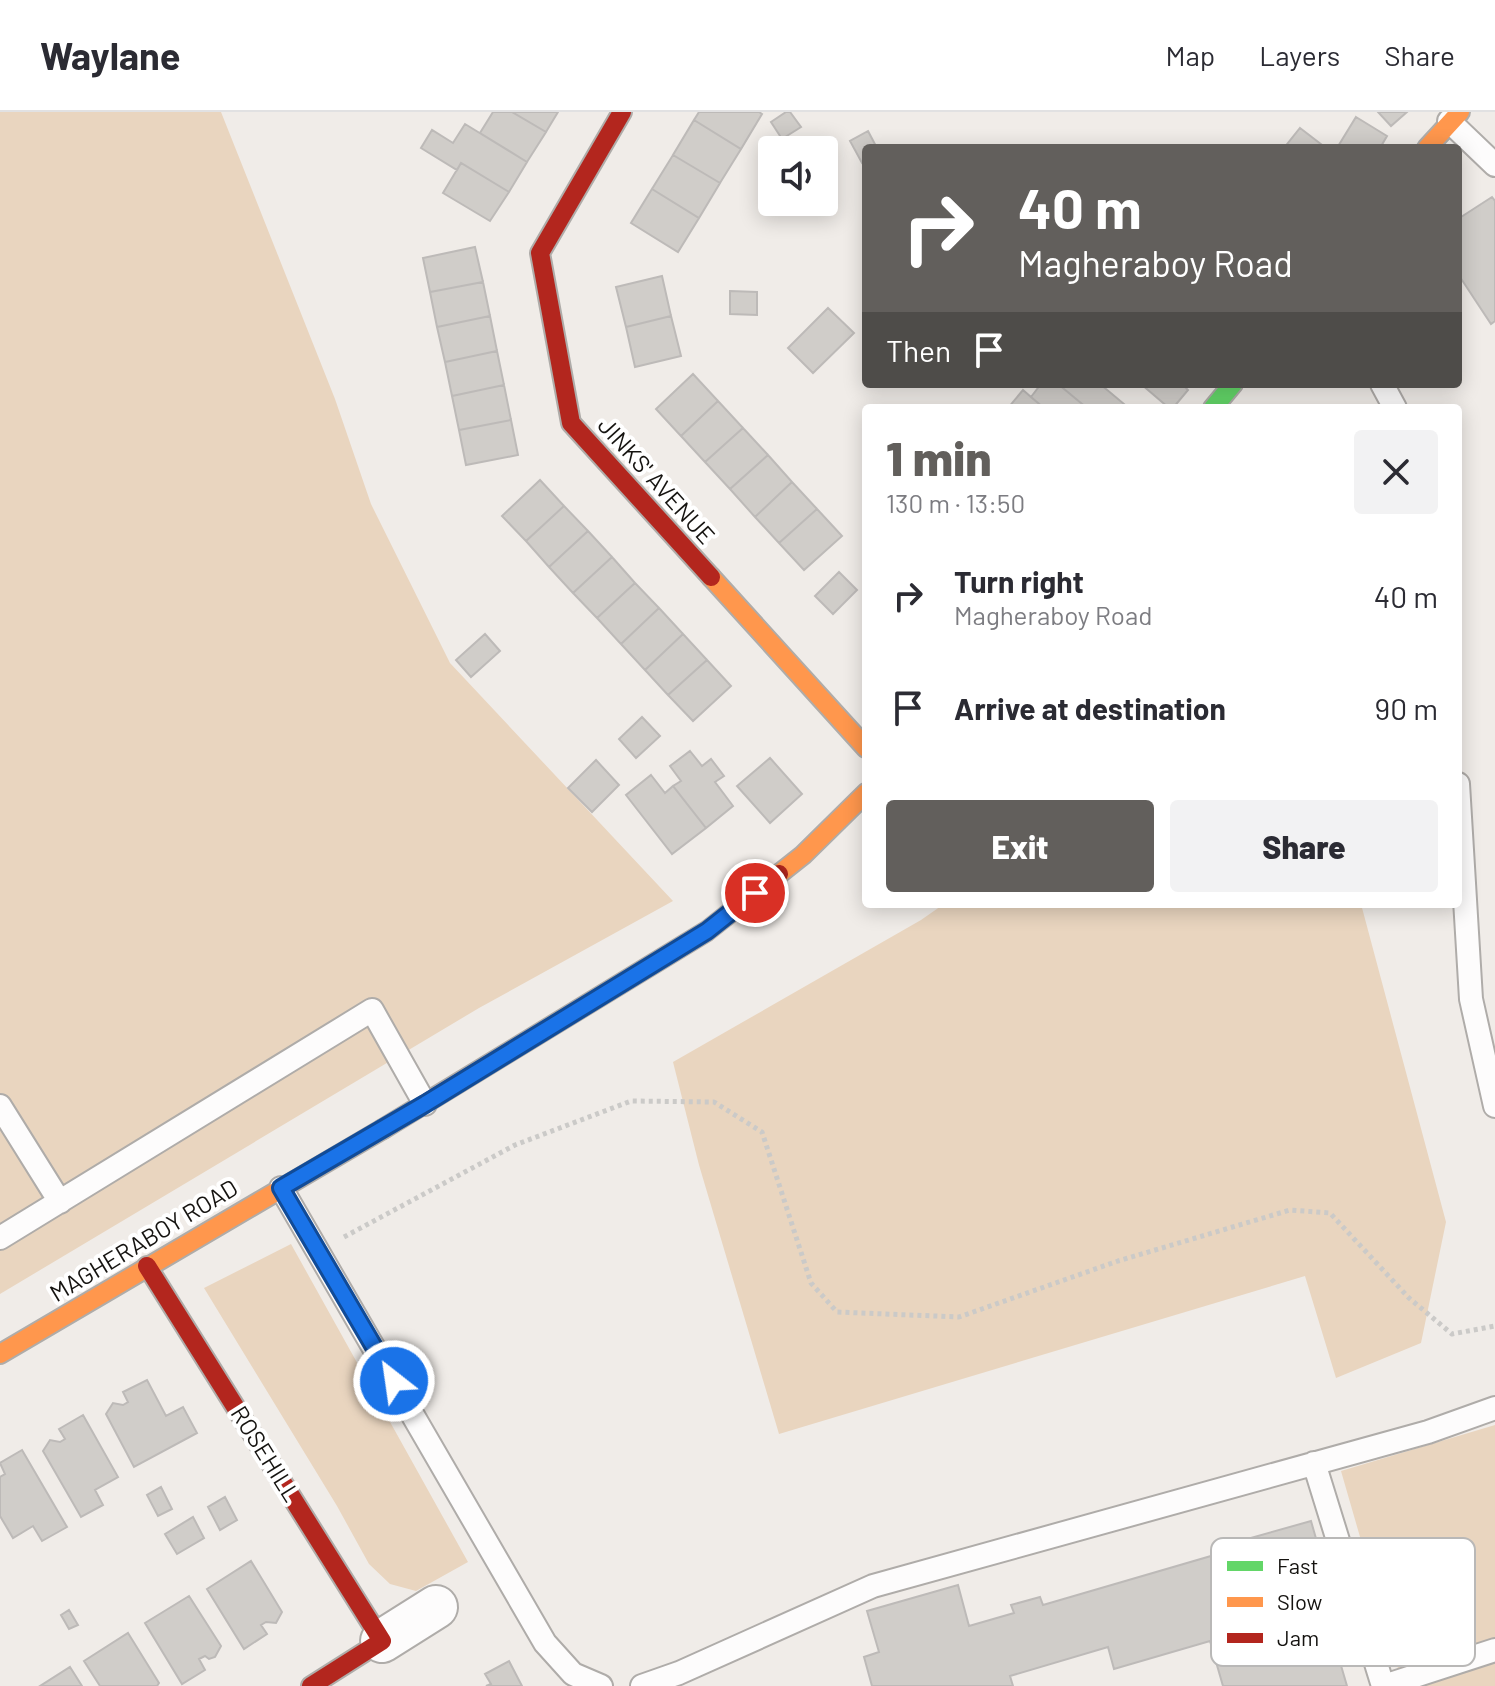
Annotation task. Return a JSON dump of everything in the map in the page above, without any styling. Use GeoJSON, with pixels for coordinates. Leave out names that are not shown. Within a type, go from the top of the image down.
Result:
{"type":"FeatureCollection","features":[{"type":"Feature","properties":{"kind":"street","name":"JINKS' AVENUE"},"geometry":{"type":"LineString","coordinates":[[622,112],[540,253],[571,423],[862,744]]}},
{"type":"Feature","properties":{"kind":"street"},"geometry":{"type":"LineString","coordinates":[[1430,144],[1454,117]]}},
{"type":"Feature","properties":{"kind":"street"},"geometry":{"type":"LineString","coordinates":[[1216,404],[1230,388]]}},
{"type":"Feature","properties":{"kind":"street","name":"MAGHERABOY ROAD"},"geometry":{"type":"LineString","coordinates":[[0,1354],[425,1104],[707,931],[803,855],[862,797]]}},
{"type":"Feature","properties":{"kind":"street","name":"ROSEHILL"},"geometry":{"type":"LineString","coordinates":[[147,1266],[382,1641]]}},
{"type":"Feature","properties":{"kind":"street"},"geometry":{"type":"LineString","coordinates":[[311,1686],[436,1607]]}},
{"type":"Feature","properties":{"kind":"lane"},"geometry":{"type":"LineString","coordinates":[[1454,117],[1495,165]]}},
{"type":"Feature","properties":{"kind":"lane"},"geometry":{"type":"LineString","coordinates":[[1462,850],[1471,999],[1495,1106]]}},
{"type":"Feature","properties":{"kind":"lane"},"geometry":{"type":"LineString","coordinates":[[0,1238],[372,1010],[425,1104]]}},
{"type":"Feature","properties":{"kind":"lane"},"geometry":{"type":"LineString","coordinates":[[0,1106],[60,1202]]}},
{"type":"Feature","properties":{"kind":"lane"},"geometry":{"type":"LineString","coordinates":[[281,1188],[545,1643],[573,1674],[601,1686]]}},
{"type":"Feature","properties":{"kind":"lane"},"geometry":{"type":"LineString","coordinates":[[642,1686],[679,1673],[873,1586],[1428,1432],[1495,1408]]}},
{"type":"Feature","properties":{"kind":"lane"},"geometry":{"type":"LineString","coordinates":[[1314,1463],[1337,1538]]}},
{"type":"Feature","properties":{"kind":"lane"},"geometry":{"type":"LineString","coordinates":[[1475,1656],[1495,1650]]}},
{"type":"Feature","properties":{"kind":"lane"},"geometry":{"type":"LineString","coordinates":[[1377,1666],[1383,1686],[1445,1666]]}},
{"type":"Feature","properties":{"kind":"path"},"geometry":{"type":"LineString","coordinates":[[319,1250],[515,1145],[631,1101],[714,1102],[762,1132],[811,1283],[837,1312],[959,1317],[1118,1261],[1290,1210],[1330,1213],[1409,1298],[1452,1334],[1495,1326]]}},
{"type":"Feature","properties":{"kind":"shaded area"},"geometry":{"type":"Polygon","coordinates":[[[0,112],[221,112],[335,399],[371,504],[450,663],[673,901],[479,1008],[0,1294],[0,112]]]}},
{"type":"Feature","properties":{"kind":"shaded area"},"geometry":{"type":"Polygon","coordinates":[[[938,908],[1362,908],[1446,1222],[1421,1343],[1336,1378],[1305,1276],[779,1434],[699,1165],[673,1062],[938,908]]]}},
{"type":"Feature","properties":{"kind":"shaded area"},"geometry":{"type":"Polygon","coordinates":[[[291,1244],[468,1562],[416,1591],[390,1584],[369,1564],[204,1288],[291,1244]]]}},
{"type":"Feature","properties":{"kind":"shaded area"},"geometry":{"type":"Polygon","coordinates":[[[1495,1425],[1495,1686],[1403,1686],[1397,1666],[1475,1666],[1475,1538],[1360,1538],[1341,1471],[1495,1425]]]}},
{"type":"Feature","properties":{"kind":"building"},"geometry":{"type":"Polygon","coordinates":[[[493,112],[512,112],[546,132],[527,162],[480,133],[493,112]]]}},
{"type":"Feature","properties":{"kind":"building"},"geometry":{"type":"Polygon","coordinates":[[[512,112],[558,112],[546,132],[512,112]]]}},
{"type":"Feature","properties":{"kind":"building"},"geometry":{"type":"Polygon","coordinates":[[[699,112],[762,114],[741,149],[694,120],[699,112]]]}},
{"type":"Feature","properties":{"kind":"building"},"geometry":{"type":"Polygon","coordinates":[[[790,112],[801,127],[787,136],[780,136],[771,122],[790,112]]]}},
{"type":"Feature","properties":{"kind":"building"},"geometry":{"type":"Polygon","coordinates":[[[1378,112],[1407,112],[1391,126],[1378,112]]]}},
{"type":"Feature","properties":{"kind":"building"},"geometry":{"type":"Polygon","coordinates":[[[1356,117],[1387,136],[1382,144],[1339,144],[1356,117]]]}},
{"type":"Feature","properties":{"kind":"building"},"geometry":{"type":"Polygon","coordinates":[[[694,120],[741,149],[720,183],[673,155],[694,120]]]}},
{"type":"Feature","properties":{"kind":"building"},"geometry":{"type":"Polygon","coordinates":[[[465,124],[527,162],[509,192],[461,163],[457,170],[421,148],[432,130],[453,143],[465,124]]]}},
{"type":"Feature","properties":{"kind":"building"},"geometry":{"type":"Polygon","coordinates":[[[1300,128],[1321,144],[1287,144],[1300,128]]]}},
{"type":"Feature","properties":{"kind":"building"},"geometry":{"type":"Polygon","coordinates":[[[868,131],[875,144],[862,144],[862,163],[850,141],[868,131]]]}},
{"type":"Feature","properties":{"kind":"building"},"geometry":{"type":"Polygon","coordinates":[[[673,155],[720,183],[699,218],[652,189],[673,155]]]}},
{"type":"Feature","properties":{"kind":"building"},"geometry":{"type":"Polygon","coordinates":[[[461,163],[509,192],[490,221],[443,193],[461,163]]]}},
{"type":"Feature","properties":{"kind":"building"},"geometry":{"type":"Polygon","coordinates":[[[652,189],[699,218],[678,252],[631,223],[652,189]]]}},
{"type":"Feature","properties":{"kind":"building"},"geometry":{"type":"Polygon","coordinates":[[[1492,197],[1495,201],[1495,321],[1491,324],[1462,280],[1462,216],[1492,197]]]}},
{"type":"Feature","properties":{"kind":"building"},"geometry":{"type":"Polygon","coordinates":[[[475,247],[483,282],[430,292],[423,258],[475,247]]]}},
{"type":"Feature","properties":{"kind":"building"},"geometry":{"type":"Polygon","coordinates":[[[662,276],[671,316],[626,327],[616,287],[662,276]]]}},
{"type":"Feature","properties":{"kind":"building"},"geometry":{"type":"Polygon","coordinates":[[[483,282],[490,316],[437,327],[430,292],[483,282]]]}},
{"type":"Feature","properties":{"kind":"building"},"geometry":{"type":"Polygon","coordinates":[[[730,291],[757,292],[757,315],[730,314],[730,291]]]}},
{"type":"Feature","properties":{"kind":"building"},"geometry":{"type":"Polygon","coordinates":[[[828,308],[854,333],[813,373],[788,348],[828,308]]]}},
{"type":"Feature","properties":{"kind":"building"},"geometry":{"type":"Polygon","coordinates":[[[490,316],[497,351],[445,362],[437,327],[490,316]]]}},
{"type":"Feature","properties":{"kind":"building"},"geometry":{"type":"Polygon","coordinates":[[[671,316],[681,356],[635,367],[626,327],[671,316]]]}},
{"type":"Feature","properties":{"kind":"building"},"geometry":{"type":"Polygon","coordinates":[[[497,351],[504,385],[452,396],[445,362],[497,351]]]}},
{"type":"Feature","properties":{"kind":"building"},"geometry":{"type":"Polygon","coordinates":[[[693,374],[718,401],[681,436],[656,409],[693,374]]]}},
{"type":"Feature","properties":{"kind":"building"},"geometry":{"type":"Polygon","coordinates":[[[504,385],[511,420],[459,430],[452,396],[504,385]]]}},
{"type":"Feature","properties":{"kind":"building"},"geometry":{"type":"Polygon","coordinates":[[[1038,388],[1063,388],[1082,404],[1039,404],[1031,397],[1038,388]]]}},
{"type":"Feature","properties":{"kind":"building"},"geometry":{"type":"Polygon","coordinates":[[[1063,388],[1105,388],[1124,404],[1082,404],[1063,388]]]}},
{"type":"Feature","properties":{"kind":"building"},"geometry":{"type":"Polygon","coordinates":[[[1146,388],[1188,390],[1176,404],[1164,404],[1146,388]]]}},
{"type":"Feature","properties":{"kind":"building"},"geometry":{"type":"Polygon","coordinates":[[[1023,390],[1039,404],[1011,404],[1023,390]]]}},
{"type":"Feature","properties":{"kind":"building"},"geometry":{"type":"Polygon","coordinates":[[[718,401],[743,428],[705,462],[681,436],[718,401]]]}},
{"type":"Feature","properties":{"kind":"building"},"geometry":{"type":"Polygon","coordinates":[[[511,420],[518,455],[466,465],[459,430],[511,420]]]}},
{"type":"Feature","properties":{"kind":"building"},"geometry":{"type":"Polygon","coordinates":[[[743,428],[768,455],[730,489],[705,462],[743,428]]]}},
{"type":"Feature","properties":{"kind":"building"},"geometry":{"type":"Polygon","coordinates":[[[768,455],[792,482],[755,517],[730,489],[768,455]]]}},
{"type":"Feature","properties":{"kind":"building"},"geometry":{"type":"Polygon","coordinates":[[[540,480],[564,506],[526,541],[502,516],[540,480]]]}},
{"type":"Feature","properties":{"kind":"building"},"geometry":{"type":"Polygon","coordinates":[[[792,482],[817,509],[779,543],[755,517],[792,482]]]}},
{"type":"Feature","properties":{"kind":"building"},"geometry":{"type":"Polygon","coordinates":[[[564,506],[588,531],[549,567],[526,541],[564,506]]]}},
{"type":"Feature","properties":{"kind":"building"},"geometry":{"type":"Polygon","coordinates":[[[817,509],[842,536],[804,570],[779,543],[817,509]]]}},
{"type":"Feature","properties":{"kind":"building"},"geometry":{"type":"Polygon","coordinates":[[[588,531],[612,557],[573,593],[549,567],[588,531]]]}},
{"type":"Feature","properties":{"kind":"building"},"geometry":{"type":"Polygon","coordinates":[[[612,557],[635,583],[597,618],[573,593],[612,557]]]}},
{"type":"Feature","properties":{"kind":"building"},"geometry":{"type":"Polygon","coordinates":[[[839,572],[857,590],[833,614],[815,596],[839,572]]]}},
{"type":"Feature","properties":{"kind":"building"},"geometry":{"type":"Polygon","coordinates":[[[635,583],[659,608],[621,644],[597,618],[635,583]]]}},
{"type":"Feature","properties":{"kind":"building"},"geometry":{"type":"Polygon","coordinates":[[[659,608],[683,634],[645,670],[621,644],[659,608]]]}},
{"type":"Feature","properties":{"kind":"building"},"geometry":{"type":"Polygon","coordinates":[[[485,634],[500,651],[471,677],[456,660],[485,634]]]}},
{"type":"Feature","properties":{"kind":"building"},"geometry":{"type":"Polygon","coordinates":[[[683,634],[707,660],[668,695],[645,670],[683,634]]]}},
{"type":"Feature","properties":{"kind":"building"},"geometry":{"type":"Polygon","coordinates":[[[707,660],[731,686],[693,721],[668,695],[707,660]]]}},
{"type":"Feature","properties":{"kind":"building"},"geometry":{"type":"Polygon","coordinates":[[[642,717],[660,736],[636,758],[619,739],[642,717]]]}},
{"type":"Feature","properties":{"kind":"building"},"geometry":{"type":"Polygon","coordinates":[[[690,751],[702,766],[711,759],[724,776],[715,782],[733,806],[706,828],[673,786],[681,781],[670,766],[690,751]]]}},
{"type":"Feature","properties":{"kind":"building"},"geometry":{"type":"Polygon","coordinates":[[[770,758],[802,794],[770,823],[737,786],[770,758]]]}},
{"type":"Feature","properties":{"kind":"building"},"geometry":{"type":"Polygon","coordinates":[[[596,760],[619,785],[592,812],[568,788],[596,760]]]}},
{"type":"Feature","properties":{"kind":"building"},"geometry":{"type":"Polygon","coordinates":[[[651,775],[665,793],[673,786],[706,828],[672,854],[626,795],[651,775]]]}},
{"type":"Feature","properties":{"kind":"building"},"geometry":{"type":"Polygon","coordinates":[[[147,1380],[166,1416],[183,1407],[197,1433],[134,1467],[106,1414],[113,1403],[123,1405],[128,1402],[123,1392],[147,1380]]]}},
{"type":"Feature","properties":{"kind":"building"},"geometry":{"type":"Polygon","coordinates":[[[83,1415],[118,1477],[95,1490],[103,1505],[81,1517],[43,1451],[50,1440],[60,1442],[65,1439],[59,1429],[83,1415]]]}},
{"type":"Feature","properties":{"kind":"building"},"geometry":{"type":"Polygon","coordinates":[[[22,1450],[67,1527],[42,1541],[33,1526],[13,1538],[0,1516],[0,1477],[5,1474],[0,1463],[22,1450]]]}},
{"type":"Feature","properties":{"kind":"building"},"geometry":{"type":"Polygon","coordinates":[[[161,1487],[172,1509],[158,1516],[147,1495],[161,1487]]]}},
{"type":"Feature","properties":{"kind":"building"},"geometry":{"type":"Polygon","coordinates":[[[225,1497],[237,1520],[220,1530],[208,1507],[225,1497]]]}},
{"type":"Feature","properties":{"kind":"building"},"geometry":{"type":"Polygon","coordinates":[[[193,1517],[204,1538],[177,1554],[165,1534],[193,1517]]]}},
{"type":"Feature","properties":{"kind":"building"},"geometry":{"type":"Polygon","coordinates":[[[1311,1521],[1316,1538],[1251,1538],[1311,1521]]]}},
{"type":"Feature","properties":{"kind":"building"},"geometry":{"type":"Polygon","coordinates":[[[1211,1556],[1211,1644],[1210,1641],[1114,1669],[1108,1647],[1010,1676],[1013,1686],[872,1686],[864,1657],[879,1652],[867,1611],[958,1585],[969,1626],[1014,1613],[1011,1605],[1040,1597],[1043,1605],[1211,1556]]]}},
{"type":"Feature","properties":{"kind":"building"},"geometry":{"type":"Polygon","coordinates":[[[251,1561],[282,1612],[276,1623],[261,1625],[267,1634],[244,1649],[207,1589],[251,1561]]]}},
{"type":"Feature","properties":{"kind":"building"},"geometry":{"type":"Polygon","coordinates":[[[189,1596],[221,1646],[215,1657],[199,1659],[205,1670],[182,1684],[145,1623],[189,1596]]]}},
{"type":"Feature","properties":{"kind":"building"},"geometry":{"type":"Polygon","coordinates":[[[69,1610],[78,1625],[69,1629],[61,1615],[69,1610]]]}},
{"type":"Feature","properties":{"kind":"building"},"geometry":{"type":"Polygon","coordinates":[[[128,1633],[159,1683],[157,1686],[100,1686],[84,1661],[128,1633]]]}},
{"type":"Feature","properties":{"kind":"building"},"geometry":{"type":"Polygon","coordinates":[[[509,1661],[522,1686],[486,1686],[491,1684],[485,1674],[509,1661]]]}},
{"type":"Feature","properties":{"kind":"building"},"geometry":{"type":"Polygon","coordinates":[[[1217,1666],[1341,1666],[1347,1686],[1223,1686],[1217,1666]]]}},
{"type":"Feature","properties":{"kind":"building"},"geometry":{"type":"Polygon","coordinates":[[[70,1667],[82,1686],[40,1686],[70,1667]]]}},
{"type":"Feature","properties":{"kind":"traffic: fast"},"geometry":{"type":"LineString","coordinates":[[1216,404],[1230,388]]}},
{"type":"Feature","properties":{"kind":"traffic: slow"},"geometry":{"type":"LineString","coordinates":[[1431,144],[1460,112]]}},
{"type":"Feature","properties":{"kind":"traffic: slow"},"geometry":{"type":"LineString","coordinates":[[711,577],[862,744]]}},
{"type":"Feature","properties":{"kind":"traffic: slow"},"geometry":{"type":"LineString","coordinates":[[779,874],[803,855],[862,797]]}},
{"type":"Feature","properties":{"kind":"traffic: slow"},"geometry":{"type":"LineString","coordinates":[[0,1354],[383,1129]]}},
{"type":"Feature","properties":{"kind":"traffic: jam"},"geometry":{"type":"LineString","coordinates":[[622,112],[540,253],[571,423],[711,577]]}},
{"type":"Feature","properties":{"kind":"traffic: jam"},"geometry":{"type":"LineString","coordinates":[[383,1129],[707,931],[779,874]]}},
{"type":"Feature","properties":{"kind":"traffic: jam"},"geometry":{"type":"LineString","coordinates":[[147,1266],[382,1641],[311,1686]]}},
{"type":"Feature","properties":{"kind":"route"},"geometry":{"type":"LineString","coordinates":[[394,1381],[281,1188],[425,1104],[707,931],[755,893]]}}]}
